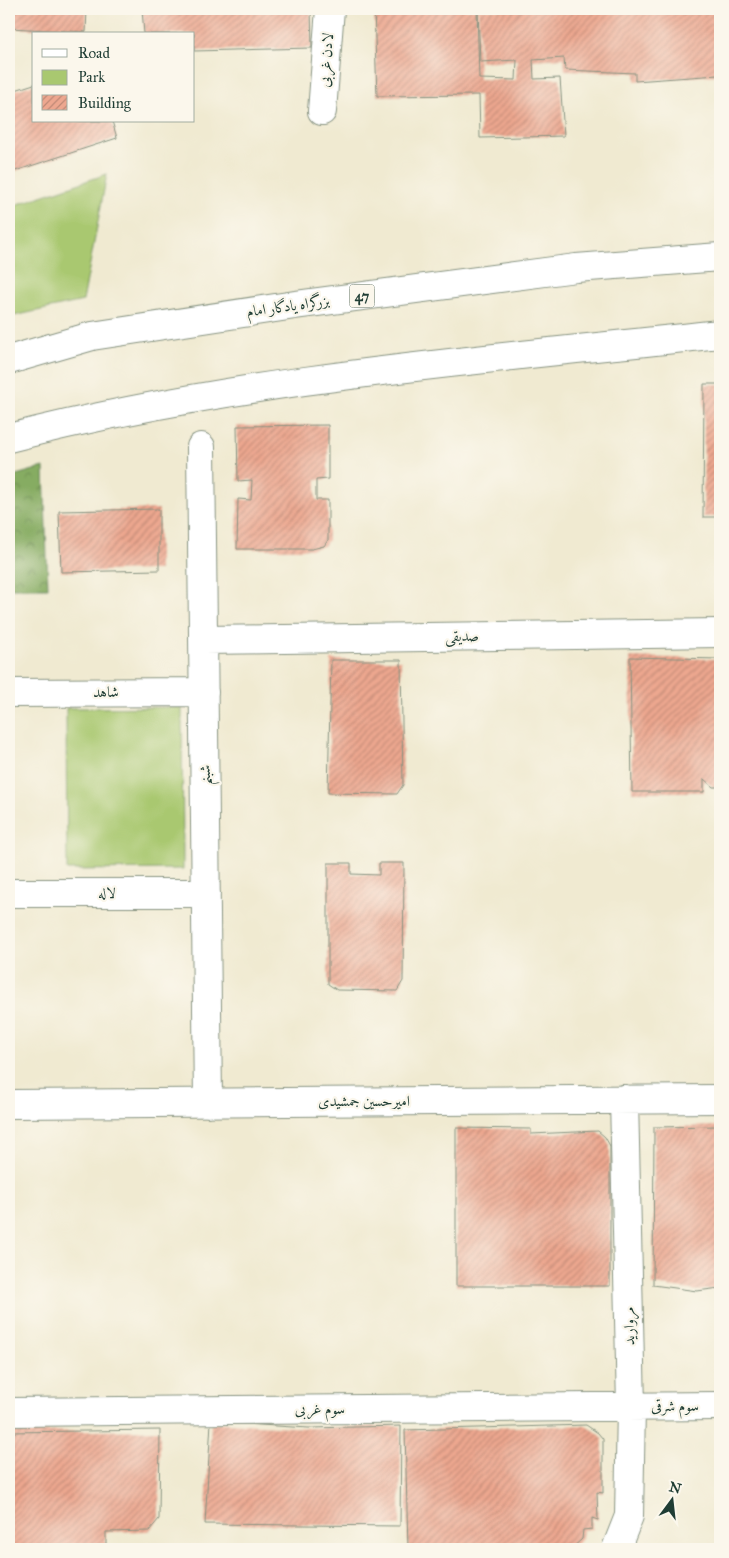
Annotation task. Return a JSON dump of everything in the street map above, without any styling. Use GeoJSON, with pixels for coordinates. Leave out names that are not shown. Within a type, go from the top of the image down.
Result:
{"type":"FeatureCollection","features":[{"type":"Feature","properties":{"kind":"main road","name":"لادن غربی"},"geometry":{"type":"LineString","coordinates":[[322,111],[330,9]]}},
{"type":"Feature","properties":{"kind":"main road","name":"بزرگراه یادگار امام"},"geometry":{"type":"LineString","coordinates":[[9,360],[92,336],[305,304],[576,268],[720,258]]}},
{"type":"Feature","properties":{"kind":"main road"},"geometry":{"type":"LineString","coordinates":[[9,438],[52,427],[250,388],[379,370],[720,334]]}},
{"type":"Feature","properties":{"kind":"main road"},"geometry":{"type":"LineString","coordinates":[[9,348],[92,336]]}},
{"type":"Feature","properties":{"kind":"main road","name":"شبنم"},"geometry":{"type":"LineString","coordinates":[[201,447],[208,1103]]}},
{"type":"Feature","properties":{"kind":"main road","name":"صدیقی"},"geometry":{"type":"LineString","coordinates":[[203,640],[720,633]]}},
{"type":"Feature","properties":{"kind":"main road","name":"شاهد"},"geometry":{"type":"LineString","coordinates":[[9,693],[204,692]]}},
{"type":"Feature","properties":{"kind":"main road","name":"لاله"},"geometry":{"type":"LineString","coordinates":[[9,893],[206,893]]}},
{"type":"Feature","properties":{"kind":"main road","name":"امیرحسین جمشیدی"},"geometry":{"type":"LineString","coordinates":[[9,1104],[720,1099]]}},
{"type":"Feature","properties":{"kind":"main road","name":"مروارید"},"geometry":{"type":"LineString","coordinates":[[616,1549],[630,1516],[631,1407],[624,1100]]}},
{"type":"Feature","properties":{"kind":"main road","name":"سوم شرقی"},"geometry":{"type":"LineString","coordinates":[[631,1407],[720,1406]]}},
{"type":"Feature","properties":{"kind":"main road","name":"سوم غربی"},"geometry":{"type":"LineString","coordinates":[[9,1412],[631,1407]]}},
{"type":"Feature","properties":{"kind":"green space"},"geometry":{"type":"Polygon","coordinates":[[[107,174],[83,301],[9,317],[9,207],[107,174]]]}},
{"type":"Feature","properties":{"kind":"green space"},"geometry":{"type":"Polygon","coordinates":[[[44,467],[48,588],[9,588],[9,477],[44,467]]]}},
{"type":"Feature","properties":{"kind":"green space"},"geometry":{"type":"Polygon","coordinates":[[[182,707],[183,869],[67,870],[66,708],[182,707]]]}},
{"type":"Feature","properties":{"kind":"building"},"geometry":{"type":"Polygon","coordinates":[[[9,9],[87,9],[86,32],[9,28],[9,9]]]}},
{"type":"Feature","properties":{"kind":"building"},"geometry":{"type":"Polygon","coordinates":[[[142,9],[311,9],[312,48],[195,51],[195,32],[144,32],[142,9]]]}},
{"type":"Feature","properties":{"kind":"building"},"geometry":{"type":"Polygon","coordinates":[[[374,9],[477,9],[479,79],[516,80],[517,60],[480,62],[478,9],[715,9],[718,75],[635,81],[635,73],[565,70],[564,58],[533,60],[534,79],[560,78],[564,136],[480,138],[479,95],[377,96],[374,9]]]}},
{"type":"Feature","properties":{"kind":"building"},"geometry":{"type":"Polygon","coordinates":[[[32,85],[32,122],[112,122],[117,138],[9,173],[9,92],[32,85]]]}},
{"type":"Feature","properties":{"kind":"building"},"geometry":{"type":"Polygon","coordinates":[[[704,384],[720,384],[720,517],[703,517],[704,384]]]}},
{"type":"Feature","properties":{"kind":"building"},"geometry":{"type":"Polygon","coordinates":[[[328,425],[328,479],[316,480],[316,500],[328,500],[328,540],[324,546],[312,549],[237,549],[238,499],[251,500],[252,480],[238,481],[237,426],[328,425]]]}},
{"type":"Feature","properties":{"kind":"building"},"geometry":{"type":"Polygon","coordinates":[[[159,509],[159,570],[61,572],[59,511],[159,509]]]}},
{"type":"Feature","properties":{"kind":"building"},"geometry":{"type":"Polygon","coordinates":[[[630,657],[720,659],[720,787],[713,787],[704,779],[704,792],[632,792],[630,657]]]}},
{"type":"Feature","properties":{"kind":"building"},"geometry":{"type":"Polygon","coordinates":[[[331,660],[401,660],[403,785],[397,794],[328,793],[331,660]]]}},
{"type":"Feature","properties":{"kind":"building"},"geometry":{"type":"Polygon","coordinates":[[[328,863],[351,863],[351,874],[379,875],[379,863],[404,863],[403,981],[397,991],[337,990],[328,984],[328,863]]]}},
{"type":"Feature","properties":{"kind":"building"},"geometry":{"type":"Polygon","coordinates":[[[720,1126],[720,1288],[697,1291],[653,1285],[654,1127],[720,1126]]]}},
{"type":"Feature","properties":{"kind":"building"},"geometry":{"type":"Polygon","coordinates":[[[456,1128],[531,1129],[531,1134],[598,1131],[605,1137],[610,1146],[610,1286],[456,1286],[456,1128]]]}},
{"type":"Feature","properties":{"kind":"building"},"geometry":{"type":"Polygon","coordinates":[[[211,1422],[309,1428],[401,1426],[400,1526],[205,1524],[211,1422]]]}},
{"type":"Feature","properties":{"kind":"building"},"geometry":{"type":"Polygon","coordinates":[[[586,1425],[603,1439],[603,1493],[597,1492],[598,1520],[592,1518],[592,1529],[583,1530],[582,1539],[571,1549],[408,1549],[405,1430],[586,1425]]]}},
{"type":"Feature","properties":{"kind":"building"},"geometry":{"type":"Polygon","coordinates":[[[160,1430],[159,1519],[149,1531],[106,1532],[106,1549],[9,1549],[9,1432],[160,1430]]]}}]}
